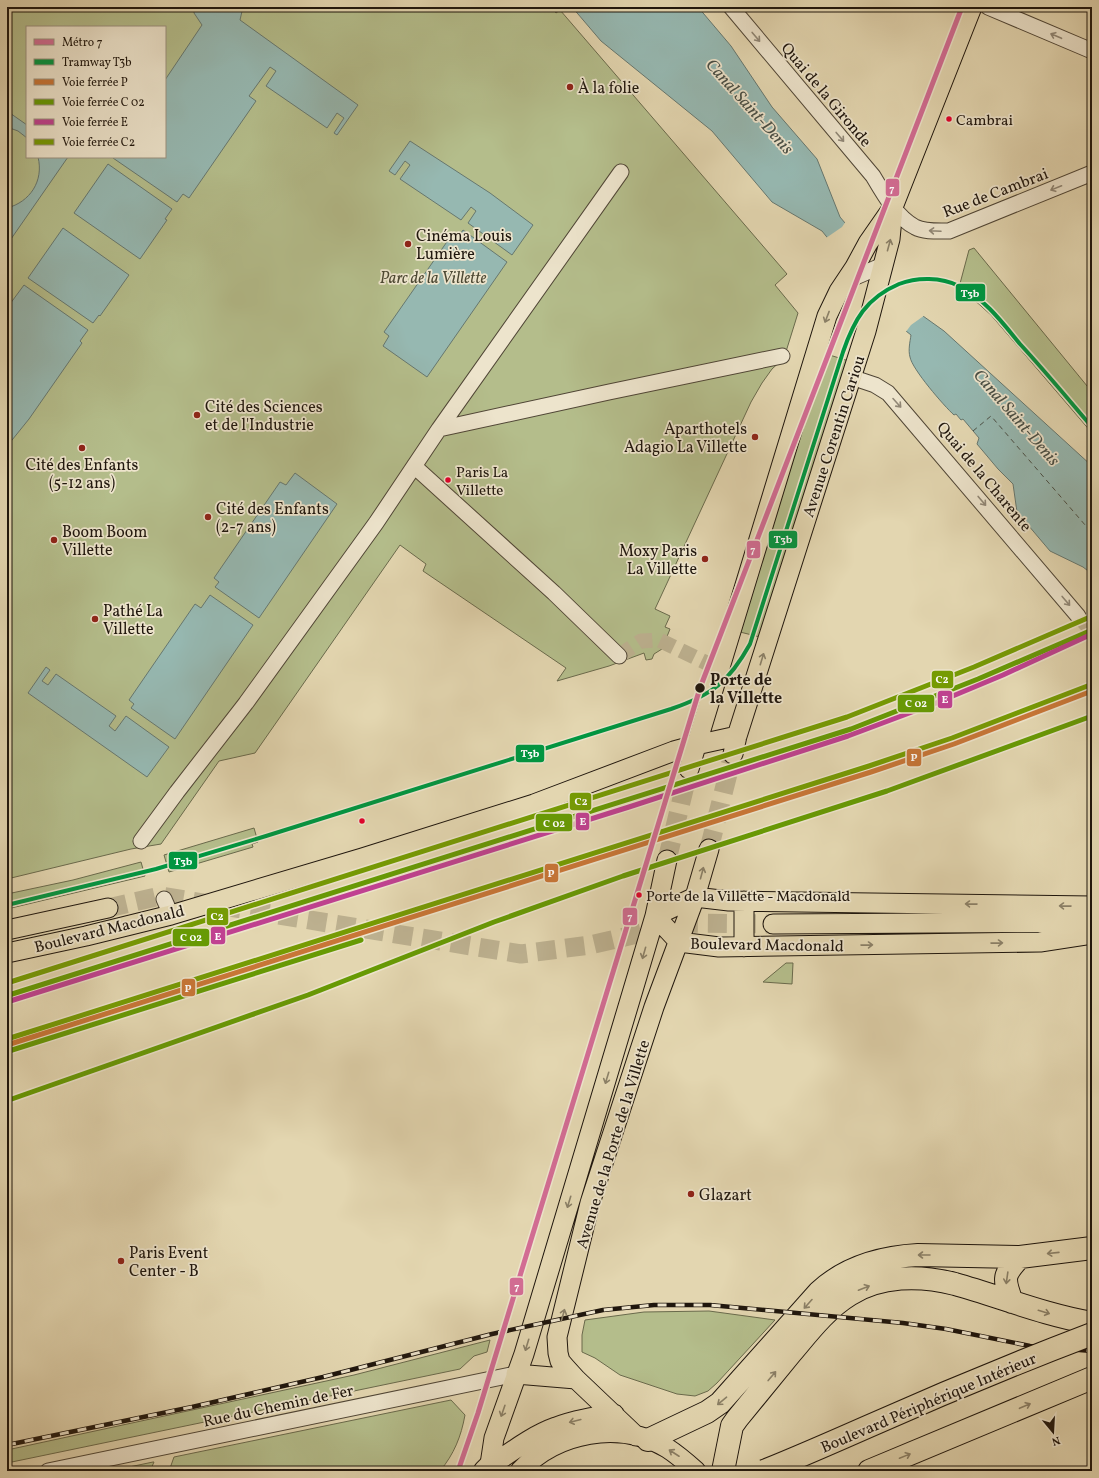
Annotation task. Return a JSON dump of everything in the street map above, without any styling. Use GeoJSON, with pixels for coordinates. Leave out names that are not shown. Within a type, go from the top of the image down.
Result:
{"type":"FeatureCollection","features":[{"type":"Feature","properties":{"kind":"highway"},"geometry":{"type":"LineString","coordinates":[[642,1438],[707,1412],[720,1403],[819,1292],[832,1281],[856,1268],[884,1259],[918,1255],[1020,1257],[1092,1248]]}},
{"type":"Feature","properties":{"kind":"highway"},"geometry":{"type":"LineString","coordinates":[[1012,1302],[1005,1281],[1009,1269],[1020,1257]]}},
{"type":"Feature","properties":{"kind":"highway"},"geometry":{"type":"LineString","coordinates":[[723,1471],[732,1426],[737,1419],[811,1330],[838,1302],[860,1289],[886,1280],[917,1278],[953,1284],[1070,1320],[1092,1323]]}},
{"type":"Feature","properties":{"kind":"highway","name":"Boulevard Périphérique Intérieur"},"geometry":{"type":"LineString","coordinates":[[764,1471],[1039,1354],[1092,1334]]}},
{"type":"Feature","properties":{"kind":"highway"},"geometry":{"type":"LineString","coordinates":[[869,1471],[1092,1378]]}},
{"type":"Feature","properties":{"kind":"main road","name":"Avenue Corentin Cariou"},"geometry":{"type":"LineString","coordinates":[[696,745],[825,322],[839,290],[855,267],[868,243],[893,207],[972,7]]}},
{"type":"Feature","properties":{"kind":"main road","name":"Avenue Corentin Cariou"},"geometry":{"type":"LineString","coordinates":[[733,754],[737,736],[866,331],[890,239],[893,207]]}},
{"type":"Feature","properties":{"kind":"main road","name":"Boulevard Macdonald"},"geometry":{"type":"LineString","coordinates":[[7,952],[86,936],[168,907],[534,804],[654,758],[696,745],[737,736]]}},
{"type":"Feature","properties":{"kind":"main road"},"geometry":{"type":"LineString","coordinates":[[689,769],[696,745]]}},
{"type":"Feature","properties":{"kind":"main road"},"geometry":{"type":"LineString","coordinates":[[695,897],[709,849]]}},
{"type":"Feature","properties":{"kind":"main road"},"geometry":{"type":"LineString","coordinates":[[655,916],[667,860]]}},
{"type":"Feature","properties":{"kind":"main road"},"geometry":{"type":"LineString","coordinates":[[655,916],[695,897],[723,901],[1092,906]]}},
{"type":"Feature","properties":{"kind":"main road","name":"Avenue de la Porte de la Villette"},"geometry":{"type":"LineString","coordinates":[[642,1438],[576,1380],[560,1361],[557,1337],[590,1204],[654,1007],[695,897]]}},
{"type":"Feature","properties":{"kind":"main road"},"geometry":{"type":"LineString","coordinates":[[744,901],[744,947]]}},
{"type":"Feature","properties":{"kind":"main road","name":"Boulevard Macdonald"},"geometry":{"type":"LineString","coordinates":[[7,930],[108,908]]}},
{"type":"Feature","properties":{"kind":"main road","name":"Boulevard Macdonald"},"geometry":{"type":"LineString","coordinates":[[655,916],[679,942],[713,946],[744,947],[1040,942],[1092,934]]}},
{"type":"Feature","properties":{"kind":"main road","name":"Avenue de la Porte de la Villette"},"geometry":{"type":"LineString","coordinates":[[488,1470],[494,1438],[527,1343],[655,916]]}},
{"type":"Feature","properties":{"kind":"main road","name":"Boulevard Macdonald"},"geometry":{"type":"LineString","coordinates":[[773,924],[1092,922]]}},
{"type":"Feature","properties":{"kind":"main road"},"geometry":{"type":"LineString","coordinates":[[630,1000],[654,1007]]}},
{"type":"Feature","properties":{"kind":"main road"},"geometry":{"type":"LineString","coordinates":[[516,1374],[576,1380]]}},
{"type":"Feature","properties":{"kind":"main road"},"geometry":{"type":"LineString","coordinates":[[488,1470],[520,1446],[555,1427],[589,1418],[614,1414]]}},
{"type":"Feature","properties":{"kind":"main road"},"geometry":{"type":"LineString","coordinates":[[520,1471],[543,1452],[560,1442],[578,1436],[598,1433],[617,1433],[642,1438],[666,1448],[682,1458],[696,1471]]}},
{"type":"Feature","properties":{"kind":"street","name":"Quai de la Gironde"},"geometry":{"type":"LineString","coordinates":[[731,7],[873,176],[893,207]]}},
{"type":"Feature","properties":{"kind":"street"},"geometry":{"type":"LineString","coordinates":[[988,7],[1092,52]]}},
{"type":"Feature","properties":{"kind":"street"},"geometry":{"type":"LineString","coordinates":[[141,840],[246,703],[371,529],[400,496],[414,466],[441,433],[621,172]]}},
{"type":"Feature","properties":{"kind":"street","name":"Rue de Cambrai"},"geometry":{"type":"LineString","coordinates":[[893,207],[915,228],[949,232],[1092,173]]}},
{"type":"Feature","properties":{"kind":"street"},"geometry":{"type":"LineString","coordinates":[[844,282],[883,265]]}},
{"type":"Feature","properties":{"kind":"street"},"geometry":{"type":"LineString","coordinates":[[441,433],[609,392],[782,356]]}},
{"type":"Feature","properties":{"kind":"street","name":"Quai de la Charente"},"geometry":{"type":"LineString","coordinates":[[851,377],[875,385],[888,393],[1078,616]]}},
{"type":"Feature","properties":{"kind":"street"},"geometry":{"type":"LineString","coordinates":[[414,466],[554,593],[619,656]]}},
{"type":"Feature","properties":{"kind":"street","name":"Rue du Chemin de Fer"},"geometry":{"type":"LineString","coordinates":[[48,1471],[516,1374]]}},
{"type":"Feature","properties":{"kind":"green space","name":"Parc de la Villette"},"geometry":{"type":"Polygon","coordinates":[[[7,7],[551,7],[556,13],[560,10],[787,274],[775,285],[798,313],[784,358],[772,369],[751,402],[655,609],[670,616],[665,627],[670,629],[662,649],[654,654],[652,659],[646,660],[644,653],[609,666],[557,681],[566,668],[423,571],[426,564],[400,545],[255,753],[219,761],[161,844],[131,849],[7,879],[7,7]]]}},
{"type":"Feature","properties":{"kind":"green space"},"geometry":{"type":"Polygon","coordinates":[[[974,248],[1092,392],[1092,433],[991,315],[971,297],[958,291],[969,250],[974,248]]]}},
{"type":"Feature","properties":{"kind":"green space"},"geometry":{"type":"Polygon","coordinates":[[[823,353],[849,361],[760,637],[736,631],[823,353]]]}},
{"type":"Feature","properties":{"kind":"green space"},"geometry":{"type":"Polygon","coordinates":[[[254,828],[258,842],[252,844],[253,847],[169,872],[164,855],[254,828]]]}},
{"type":"Feature","properties":{"kind":"green space"},"geometry":{"type":"Polygon","coordinates":[[[141,862],[145,876],[7,909],[7,894],[73,880],[141,862]]]}},
{"type":"Feature","properties":{"kind":"green space"},"geometry":{"type":"Polygon","coordinates":[[[786,963],[793,963],[792,984],[763,982],[786,963]]]}},
{"type":"Feature","properties":{"kind":"green space"},"geometry":{"type":"Polygon","coordinates":[[[709,1311],[775,1320],[717,1383],[708,1391],[695,1396],[677,1394],[620,1375],[595,1358],[582,1352],[582,1335],[585,1320],[644,1312],[709,1311]]]}},
{"type":"Feature","properties":{"kind":"green space"},"geometry":{"type":"Polygon","coordinates":[[[490,1340],[487,1352],[474,1356],[460,1369],[7,1463],[7,1450],[354,1375],[490,1340]]]}},
{"type":"Feature","properties":{"kind":"green space"},"geometry":{"type":"Polygon","coordinates":[[[451,1400],[465,1415],[456,1445],[440,1471],[169,1471],[174,1457],[451,1400]]]}},
{"type":"Feature","properties":{"kind":"green space"},"geometry":{"type":"Polygon","coordinates":[[[154,1462],[150,1471],[110,1471],[154,1462]]]}},
{"type":"Feature","properties":{"kind":"water"},"geometry":{"type":"Polygon","coordinates":[[[194,7],[243,7],[240,20],[358,105],[337,135],[334,133],[344,118],[337,113],[327,128],[266,86],[276,71],[270,67],[249,96],[256,101],[189,198],[183,194],[177,202],[113,158],[166,158],[166,79],[202,25],[194,13],[194,7]]]}},
{"type":"Feature","properties":{"kind":"water","name":"Canal Saint-Denis"},"geometry":{"type":"Polygon","coordinates":[[[572,7],[698,7],[731,46],[772,107],[817,159],[840,217],[923,316],[944,331],[1092,466],[1092,574],[1083,567],[1050,551],[1017,512],[1013,484],[977,444],[979,438],[963,419],[961,420],[956,414],[954,415],[949,410],[916,370],[909,354],[911,335],[822,231],[772,202],[712,131],[601,41],[572,7]]]}},
{"type":"Feature","properties":{"kind":"water"},"geometry":{"type":"Polygon","coordinates":[[[7,111],[26,124],[26,137],[18,131],[7,127],[7,111]]]}},
{"type":"Feature","properties":{"kind":"water"},"geometry":{"type":"Polygon","coordinates":[[[410,141],[490,193],[533,225],[512,255],[468,223],[476,211],[471,207],[461,220],[400,179],[410,165],[405,161],[395,175],[389,171],[410,141]]]}},
{"type":"Feature","properties":{"kind":"water"},"geometry":{"type":"Polygon","coordinates":[[[38,158],[67,158],[11,239],[7,237],[7,208],[22,201],[28,196],[37,182],[39,166],[38,158]]]}},
{"type":"Feature","properties":{"kind":"water"},"geometry":{"type":"Polygon","coordinates":[[[108,164],[172,209],[165,219],[167,220],[140,259],[74,213],[108,164]]]}},
{"type":"Feature","properties":{"kind":"water"},"geometry":{"type":"Polygon","coordinates":[[[63,228],[129,275],[100,316],[99,315],[93,323],[28,278],[63,228]]]}},
{"type":"Feature","properties":{"kind":"water"},"geometry":{"type":"Polygon","coordinates":[[[463,230],[507,262],[427,377],[383,346],[389,336],[384,332],[451,236],[457,239],[463,230]]]}},
{"type":"Feature","properties":{"kind":"water"},"geometry":{"type":"Polygon","coordinates":[[[24,285],[88,330],[80,341],[82,343],[29,419],[8,445],[7,308],[24,285]]]}},
{"type":"Feature","properties":{"kind":"water"},"geometry":{"type":"Polygon","coordinates":[[[295,473],[337,504],[259,618],[215,587],[219,582],[214,578],[280,482],[286,485],[295,473]]]}},
{"type":"Feature","properties":{"kind":"water"},"geometry":{"type":"Polygon","coordinates":[[[210,595],[253,625],[175,739],[131,708],[134,704],[129,700],[195,604],[201,608],[210,595]]]}},
{"type":"Feature","properties":{"kind":"water"},"geometry":{"type":"Polygon","coordinates":[[[46,667],[50,670],[42,681],[48,685],[56,674],[116,716],[109,726],[115,731],[126,716],[169,747],[147,777],[28,693],[46,667]]]}},
{"type":"Feature","properties":{"kind":"pier"},"geometry":{"type":"Polygon","coordinates":[[[846,221],[925,315],[911,325],[905,333],[826,238],[842,227],[846,221]]]}},
{"type":"Feature","properties":{"kind":"ferry route"},"geometry":{"type":"LineString","coordinates":[[973,431],[991,416],[1092,533]]}},
{"type":"Feature","properties":{"kind":"tunnel"},"geometry":{"type":"LineString","coordinates":[[1078,616],[1092,631]]}},
{"type":"Feature","properties":{"kind":"tunnel"},"geometry":{"type":"LineString","coordinates":[[619,656],[641,641],[659,640],[719,669]]}},
{"type":"Feature","properties":{"kind":"tunnel"},"geometry":{"type":"LineString","coordinates":[[709,849],[733,754]]}},
{"type":"Feature","properties":{"kind":"tunnel"},"geometry":{"type":"LineString","coordinates":[[667,860],[689,769]]}},
{"type":"Feature","properties":{"kind":"tunnel"},"geometry":{"type":"LineString","coordinates":[[108,908],[160,896],[521,954],[590,945],[684,923],[773,924]]}},
{"type":"Feature","properties":{"kind":"railway"},"geometry":{"type":"LineString","coordinates":[[7,1445],[192,1407],[323,1377],[492,1334],[603,1310],[654,1305],[710,1305],[903,1323],[946,1329],[1030,1346],[1092,1351]]}},
{"type":"Feature","properties":{"kind":"metro line","name":"7"},"geometry":{"type":"LineString","coordinates":[[458,1471],[478,1413],[700,688],[962,7]]}},
{"type":"Feature","properties":{"kind":"tram line","name":"T3b"},"geometry":{"type":"LineString","coordinates":[[7,905],[156,869],[266,836],[671,709],[698,698],[718,686],[735,668],[750,644],[847,340],[857,320],[870,303],[878,296],[899,284],[921,279],[945,281],[959,286],[977,297],[1000,319],[1092,427]]}},
{"type":"Feature","properties":{"kind":"rail line","name":"C2"},"geometry":{"type":"LineString","coordinates":[[7,983],[847,717],[974,667],[1090,617]]}},
{"type":"Feature","properties":{"kind":"rail line","name":"E"},"geometry":{"type":"LineString","coordinates":[[7,1002],[629,807],[848,736],[936,703],[1003,675],[1092,634]]}},
{"type":"Feature","properties":{"kind":"rail line","name":"C2"},"geometry":{"type":"LineString","coordinates":[[7,1039],[869,766],[952,738],[1090,685]]}},
{"type":"Feature","properties":{"kind":"rail line","name":"P"},"geometry":{"type":"LineString","coordinates":[[7,1045],[871,772],[954,744],[1092,691]]}},
{"type":"Feature","properties":{"kind":"transit line"},"geometry":{"type":"LineString","coordinates":[[9,995],[851,729],[978,679],[1092,630]]}},
{"type":"Feature","properties":{"kind":"transit line"},"geometry":{"type":"LineString","coordinates":[[9,1100],[308,995],[494,922],[623,876],[887,791],[1092,716]]}},
{"type":"Feature","properties":{"kind":"transit line"},"geometry":{"type":"LineString","coordinates":[[9,1051],[361,940]]}},
{"type":"Feature","properties":{"kind":"place","name":"À la folie"},"geometry":{"type":"Point","coordinates":[570,87]}},
{"type":"Feature","properties":{"kind":"place","name":"Cambrai"},"geometry":{"type":"Point","coordinates":[949,119]}},
{"type":"Feature","properties":{"kind":"place","name":"Cinéma Louis Lumière"},"geometry":{"type":"Point","coordinates":[408,244]}},
{"type":"Feature","properties":{"kind":"place","name":"Cité des Sciences et de l'Industrie"},"geometry":{"type":"Point","coordinates":[197,415]}},
{"type":"Feature","properties":{"kind":"place","name":"Aparthotels Adagio La Villette"},"geometry":{"type":"Point","coordinates":[755,437]}},
{"type":"Feature","properties":{"kind":"place","name":"Cité des Enfants (5-12 ans)"},"geometry":{"type":"Point","coordinates":[82,448]}},
{"type":"Feature","properties":{"kind":"place","name":"Paris La Villette"},"geometry":{"type":"Point","coordinates":[448,480]}},
{"type":"Feature","properties":{"kind":"place","name":"Cité des Enfants (2-7 ans)"},"geometry":{"type":"Point","coordinates":[208,517]}},
{"type":"Feature","properties":{"kind":"place","name":"Boom Boom Villette"},"geometry":{"type":"Point","coordinates":[54,540]}},
{"type":"Feature","properties":{"kind":"place","name":"Moxy Paris La Villette"},"geometry":{"type":"Point","coordinates":[705,559]}},
{"type":"Feature","properties":{"kind":"place","name":"Pathé La Villette"},"geometry":{"type":"Point","coordinates":[95,619]}},
{"type":"Feature","properties":{"kind":"place","name":"Porte de la Villette"},"geometry":{"type":"Point","coordinates":[700,688]}},
{"type":"Feature","properties":{"kind":"place","name":"Porte de la Villette - Macdonald"},"geometry":{"type":"Point","coordinates":[639,895]}},
{"type":"Feature","properties":{"kind":"place","name":"Glazart"},"geometry":{"type":"Point","coordinates":[691,1194]}},
{"type":"Feature","properties":{"kind":"place","name":"Paris Event Center - B"},"geometry":{"type":"Point","coordinates":[121,1261]}}]}
